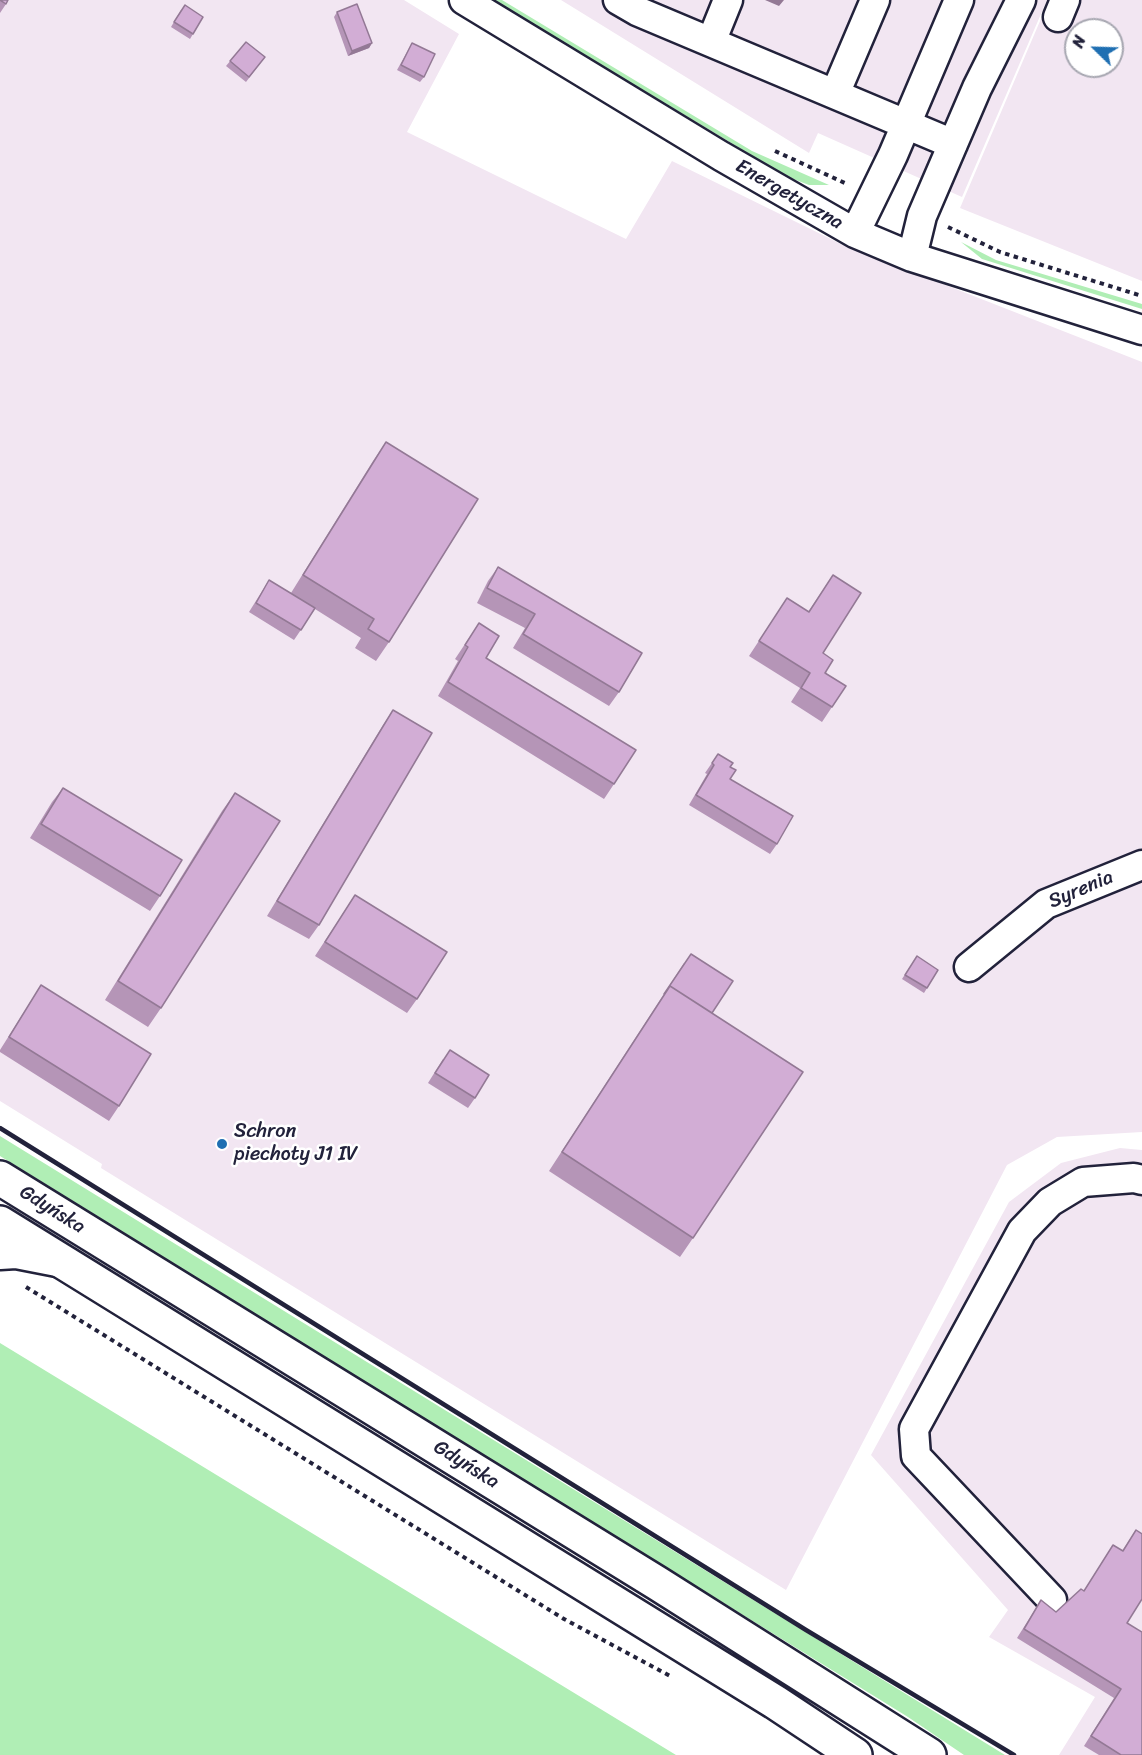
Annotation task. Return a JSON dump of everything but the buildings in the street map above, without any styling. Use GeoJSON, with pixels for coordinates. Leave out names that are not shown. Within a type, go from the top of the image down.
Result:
{"type":"FeatureCollection","features":[{"type":"Feature","properties":{"kind":"main road","name":"Gdyńska"},"geometry":{"type":"LineString","coordinates":[[0,1178],[657,1583],[929,1755]]}},
{"type":"Feature","properties":{"kind":"main road","name":"Gdyńska"},"geometry":{"type":"LineString","coordinates":[[0,1223],[775,1702],[855,1755]]}},
{"type":"Feature","properties":{"kind":"street","name":"Energetyczna"},"geometry":{"type":"LineString","coordinates":[[464,0],[731,162],[855,233],[912,256],[1142,330]]}},
{"type":"Feature","properties":{"kind":"street"},"geometry":{"type":"LineString","coordinates":[[618,0],[711,42],[953,144]]}},
{"type":"Feature","properties":{"kind":"street"},"geometry":{"type":"LineString","coordinates":[[711,42],[728,0]]}},
{"type":"Feature","properties":{"kind":"street"},"geometry":{"type":"LineString","coordinates":[[835,94],[875,0]]}},
{"type":"Feature","properties":{"kind":"street"},"geometry":{"type":"LineString","coordinates":[[855,233],[907,124],[959,0]]}},
{"type":"Feature","properties":{"kind":"street"},"geometry":{"type":"LineString","coordinates":[[912,256],[922,216],[977,88],[1020,1]]}},
{"type":"Feature","properties":{"kind":"street","name":"Syrenia"},"geometry":{"type":"LineString","coordinates":[[969,967],[1046,903],[1142,865]]}},
{"type":"Feature","properties":{"kind":"street"},"geometry":{"type":"LineString","coordinates":[[1052,1600],[916,1456],[914,1430],[1022,1231],[1050,1202],[1083,1182],[1134,1178],[1142,1180]]}},
{"type":"Feature","properties":{"kind":"street"},"geometry":{"type":"LineString","coordinates":[[0,1255],[16,1254],[66,1263]]}},
{"type":"Feature","properties":{"kind":"path"},"geometry":{"type":"LineString","coordinates":[[765,147],[875,195]]}},
{"type":"Feature","properties":{"kind":"path"},"geometry":{"type":"LineString","coordinates":[[922,216],[1000,252],[1142,296]]}},
{"type":"Feature","properties":{"kind":"path"},"geometry":{"type":"LineString","coordinates":[[20,1283],[564,1619],[673,1678]]}},
{"type":"Feature","properties":{"kind":"shaded area"},"geometry":{"type":"Polygon","coordinates":[[[0,0],[404,0],[459,34],[407,132],[626,239],[672,161],[841,244],[1142,362],[1142,1132],[1057,1137],[1007,1165],[786,1590],[101,1168],[102,1164],[0,1101],[0,0]]]}},
{"type":"Feature","properties":{"kind":"shaded area"},"geometry":{"type":"Polygon","coordinates":[[[561,0],[1047,0],[962,197],[818,133],[809,153],[561,0]]]}},
{"type":"Feature","properties":{"kind":"shaded area"},"geometry":{"type":"Polygon","coordinates":[[[1049,0],[1142,0],[1142,281],[960,208],[1049,0]]]}},
{"type":"Feature","properties":{"kind":"shaded area"},"geometry":{"type":"Polygon","coordinates":[[[1120,1148],[1142,1150],[1142,1755],[1059,1755],[1095,1697],[989,1637],[1008,1610],[871,1455],[1009,1202],[1061,1163],[1120,1148]]]}},
{"type":"Feature","properties":{"kind":"green space"},"geometry":{"type":"Polygon","coordinates":[[[493,0],[502,0],[752,151],[829,185],[809,185],[788,177],[493,0]]]}},
{"type":"Feature","properties":{"kind":"green space"},"geometry":{"type":"Polygon","coordinates":[[[961,242],[996,260],[1142,304],[1142,309],[982,259],[961,242]]]}},
{"type":"Feature","properties":{"kind":"green space"},"geometry":{"type":"Polygon","coordinates":[[[0,1136],[1005,1755],[964,1755],[908,1717],[0,1156],[0,1136]]]}},
{"type":"Feature","properties":{"kind":"green space"},"geometry":{"type":"Polygon","coordinates":[[[0,1343],[676,1755],[0,1755],[0,1343]]]}},
{"type":"Feature","properties":{"kind":"railway"},"geometry":{"type":"LineString","coordinates":[[0,1128],[806,1630],[1014,1755]]}},
{"type":"Feature","properties":{"kind":"place","name":"Schron piechoty J1 IV"},"geometry":{"type":"Point","coordinates":[222,1144]}}]}
